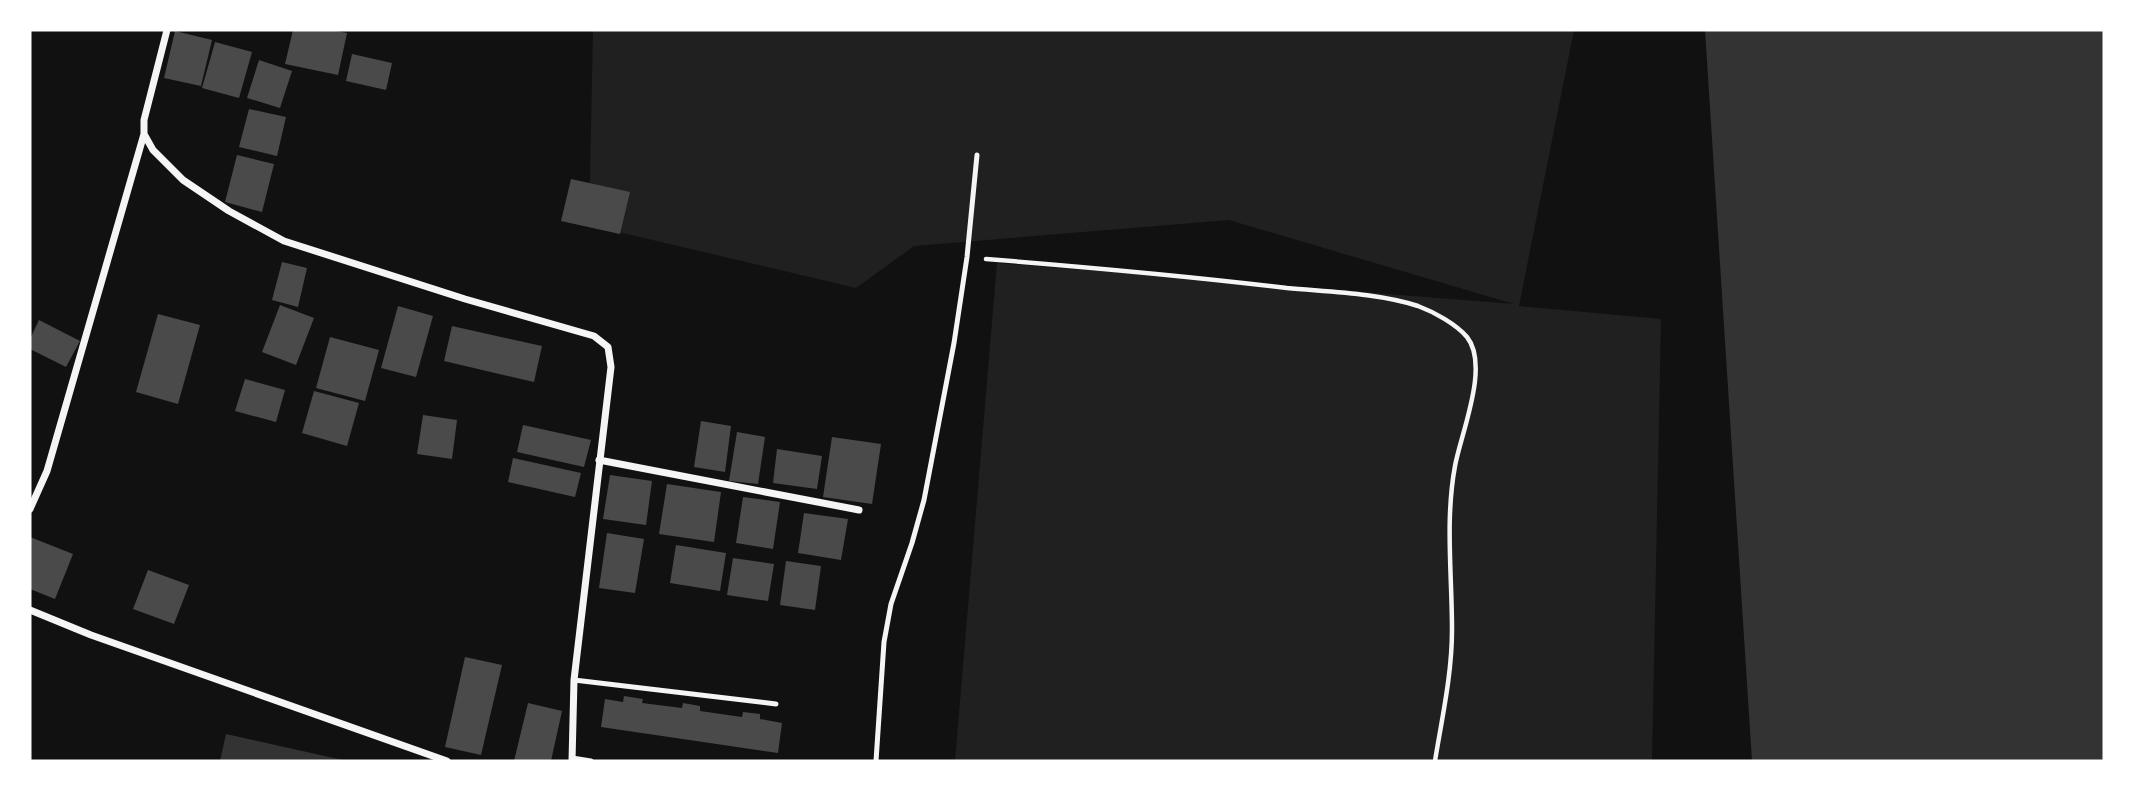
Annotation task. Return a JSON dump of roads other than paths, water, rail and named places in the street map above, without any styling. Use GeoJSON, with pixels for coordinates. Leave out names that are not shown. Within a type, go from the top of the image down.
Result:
{"type":"FeatureCollection","features":[{"type":"Feature","properties":{"kind":"street"},"geometry":{"type":"LineString","coordinates":[[30,509],[47,471],[144,134],[144,120],[167,30]]}},
{"type":"Feature","properties":{"kind":"street"},"geometry":{"type":"LineString","coordinates":[[144,134],[153,150],[183,180],[229,211],[284,240],[465,299],[594,336],[608,348],[611,368],[574,680],[572,760]]}},
{"type":"Feature","properties":{"kind":"street"},"geometry":{"type":"LineString","coordinates":[[599,460],[859,510]]}},
{"type":"Feature","properties":{"kind":"street"},"geometry":{"type":"LineString","coordinates":[[30,610],[91,635],[447,761]]}},
{"type":"Feature","properties":{"kind":"lane"},"geometry":{"type":"LineString","coordinates":[[876,761],[881,660],[887,624],[924,500],[962,300],[977,155]]}},
{"type":"Feature","properties":{"kind":"lane"},"geometry":{"type":"LineString","coordinates":[[574,680],[776,704]]}},
{"type":"Feature","properties":{"kind":"lane"},"geometry":{"type":"LineString","coordinates":[[572,760],[592,761]]}}]}
